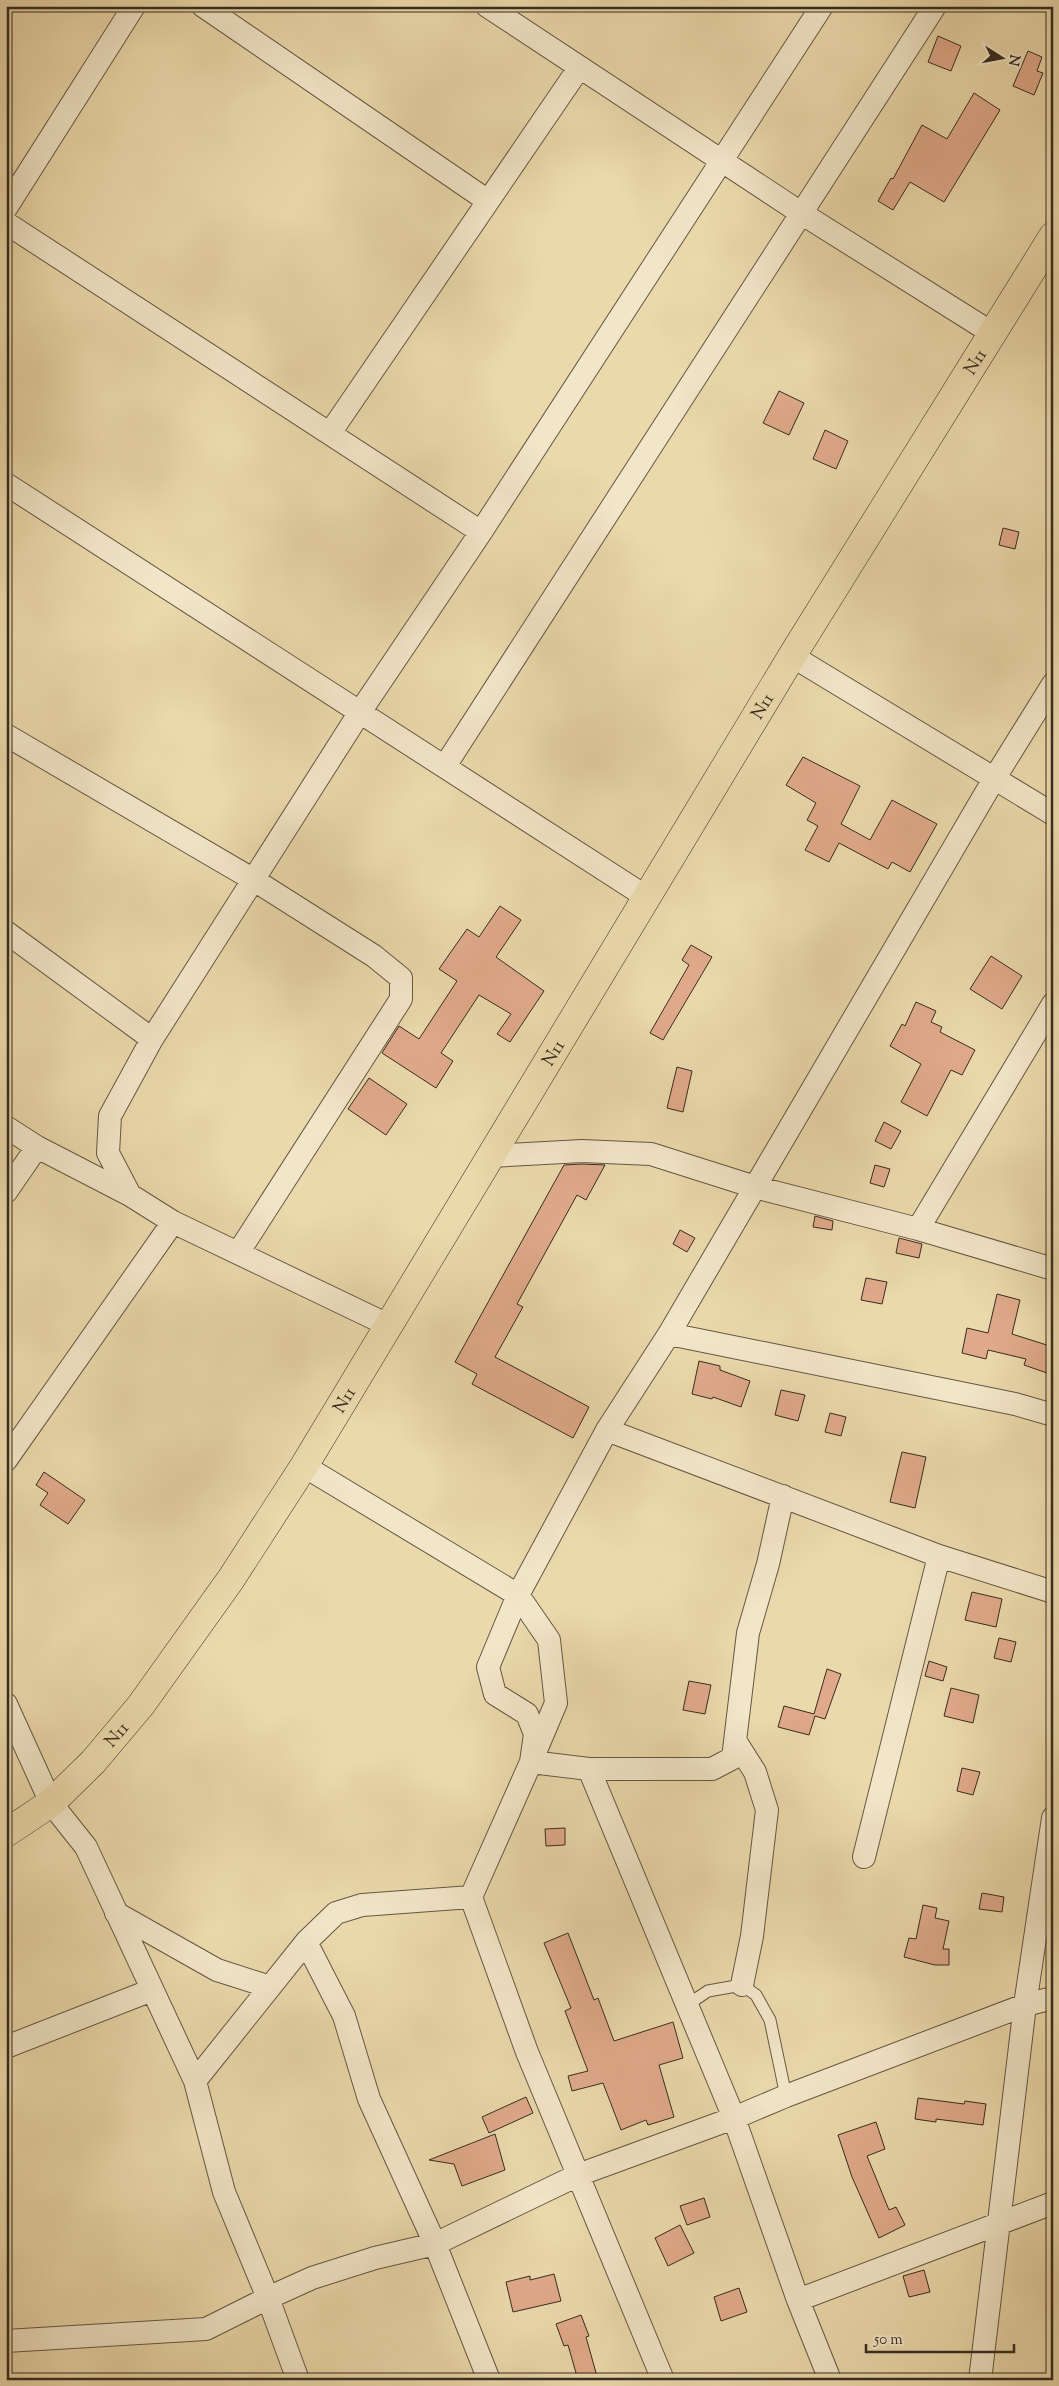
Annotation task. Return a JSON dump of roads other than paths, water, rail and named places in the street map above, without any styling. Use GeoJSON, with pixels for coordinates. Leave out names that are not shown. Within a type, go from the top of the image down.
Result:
{"type":"FeatureCollection","features":[{"type":"Feature","properties":{"kind":"main road","name":"N11"},"geometry":{"type":"LineString","coordinates":[[6,1833],[51,1803],[93,1762],[141,1705],[231,1579],[304,1466],[648,898],[792,656],[1053,236]]}},
{"type":"Feature","properties":{"kind":"street"},"geometry":{"type":"LineString","coordinates":[[6,208],[134,6]]}},
{"type":"Feature","properties":{"kind":"street"},"geometry":{"type":"LineString","coordinates":[[204,6],[488,201]]}},
{"type":"Feature","properties":{"kind":"street"},"geometry":{"type":"LineString","coordinates":[[486,6],[801,213],[992,333]]}},
{"type":"Feature","properties":{"kind":"street"},"geometry":{"type":"LineString","coordinates":[[130,1195],[108,1153],[110,1116],[152,1039],[360,712],[481,532],[822,6]]}},
{"type":"Feature","properties":{"kind":"street"},"geometry":{"type":"LineString","coordinates":[[445,766],[935,6]]}},
{"type":"Feature","properties":{"kind":"street"},"geometry":{"type":"LineString","coordinates":[[330,433],[579,68]]}},
{"type":"Feature","properties":{"kind":"street"},"geometry":{"type":"LineString","coordinates":[[6,223],[481,532]]}},
{"type":"Feature","properties":{"kind":"street"},"geometry":{"type":"LineString","coordinates":[[6,484],[648,898]]}},
{"type":"Feature","properties":{"kind":"street"},"geometry":{"type":"LineString","coordinates":[[792,656],[1053,814]]}},
{"type":"Feature","properties":{"kind":"street"},"geometry":{"type":"LineString","coordinates":[[531,1762],[535,1734],[527,1714],[495,1694],[488,1667],[518,1595],[607,1430],[669,1334],[994,778],[1053,684]]}},
{"type":"Feature","properties":{"kind":"street"},"geometry":{"type":"LineString","coordinates":[[6,735],[254,880],[374,956],[401,978],[401,999],[238,1254]]}},
{"type":"Feature","properties":{"kind":"street"},"geometry":{"type":"LineString","coordinates":[[6,932],[152,1039]]}},
{"type":"Feature","properties":{"kind":"street"},"geometry":{"type":"LineString","coordinates":[[918,1229],[1052,1008]]}},
{"type":"Feature","properties":{"kind":"street"},"geometry":{"type":"LineString","coordinates":[[6,1127],[37,1147],[130,1195],[173,1222],[388,1325]]}},
{"type":"Feature","properties":{"kind":"street"},"geometry":{"type":"LineString","coordinates":[[6,1192],[37,1147]]}},
{"type":"Feature","properties":{"kind":"street"},"geometry":{"type":"LineString","coordinates":[[490,1156],[582,1151],[651,1154],[755,1187],[918,1229],[1053,1269]]}},
{"type":"Feature","properties":{"kind":"street"},"geometry":{"type":"LineString","coordinates":[[6,1460],[173,1222]]}},
{"type":"Feature","properties":{"kind":"street"},"geometry":{"type":"LineString","coordinates":[[669,1334],[1015,1404],[1053,1415]]}},
{"type":"Feature","properties":{"kind":"street"},"geometry":{"type":"LineString","coordinates":[[607,1430],[939,1556],[1053,1592]]}},
{"type":"Feature","properties":{"kind":"street"},"geometry":{"type":"LineString","coordinates":[[304,1466],[518,1595],[548,1640],[556,1703],[471,1897],[528,2052],[664,2380]]}},
{"type":"Feature","properties":{"kind":"street"},"geometry":{"type":"LineString","coordinates":[[531,1762],[589,1769],[712,1768],[733,1758],[748,1633],[768,1564],[783,1496]]}},
{"type":"Feature","properties":{"kind":"street"},"geometry":{"type":"LineString","coordinates":[[864,1857],[939,1556]]}},
{"type":"Feature","properties":{"kind":"street"},"geometry":{"type":"LineString","coordinates":[[6,1704],[51,1803],[86,1847],[195,2081],[224,2192],[268,2298],[298,2380]]}},
{"type":"Feature","properties":{"kind":"street"},"geometry":{"type":"LineString","coordinates":[[736,1742],[754,1772],[767,1810],[752,1936],[742,1985]]}},
{"type":"Feature","properties":{"kind":"street"},"geometry":{"type":"LineString","coordinates":[[589,1769],[734,2118],[798,2300],[830,2380]]}},
{"type":"Feature","properties":{"kind":"street"},"geometry":{"type":"LineString","coordinates":[[980,2380],[1025,2005],[1047,1847],[1053,1818]]}},
{"type":"Feature","properties":{"kind":"street"},"geometry":{"type":"LineString","coordinates":[[195,2081],[306,1942],[336,1913],[362,1905],[471,1897]]}},
{"type":"Feature","properties":{"kind":"street"},"geometry":{"type":"LineString","coordinates":[[116,1913],[217,1970],[270,1987]]}},
{"type":"Feature","properties":{"kind":"street"},"geometry":{"type":"LineString","coordinates":[[306,1942],[344,2016],[368,2099],[435,2244],[489,2380]]}},
{"type":"Feature","properties":{"kind":"street"},"geometry":{"type":"LineString","coordinates":[[6,2047],[152,1990]]}},
{"type":"Feature","properties":{"kind":"street"},"geometry":{"type":"LineString","coordinates":[[6,2340],[206,2328],[312,2278],[366,2261],[435,2244],[578,2175],[734,2118],[786,2096],[1025,2005],[1053,1998]]}},
{"type":"Feature","properties":{"kind":"street"},"geometry":{"type":"LineString","coordinates":[[798,2300],[1053,2202]]}},
{"type":"Feature","properties":{"kind":"lane"},"geometry":{"type":"LineString","coordinates":[[687,2005],[708,1991],[742,1985],[756,1995],[770,2020],[786,2096]]}}]}
